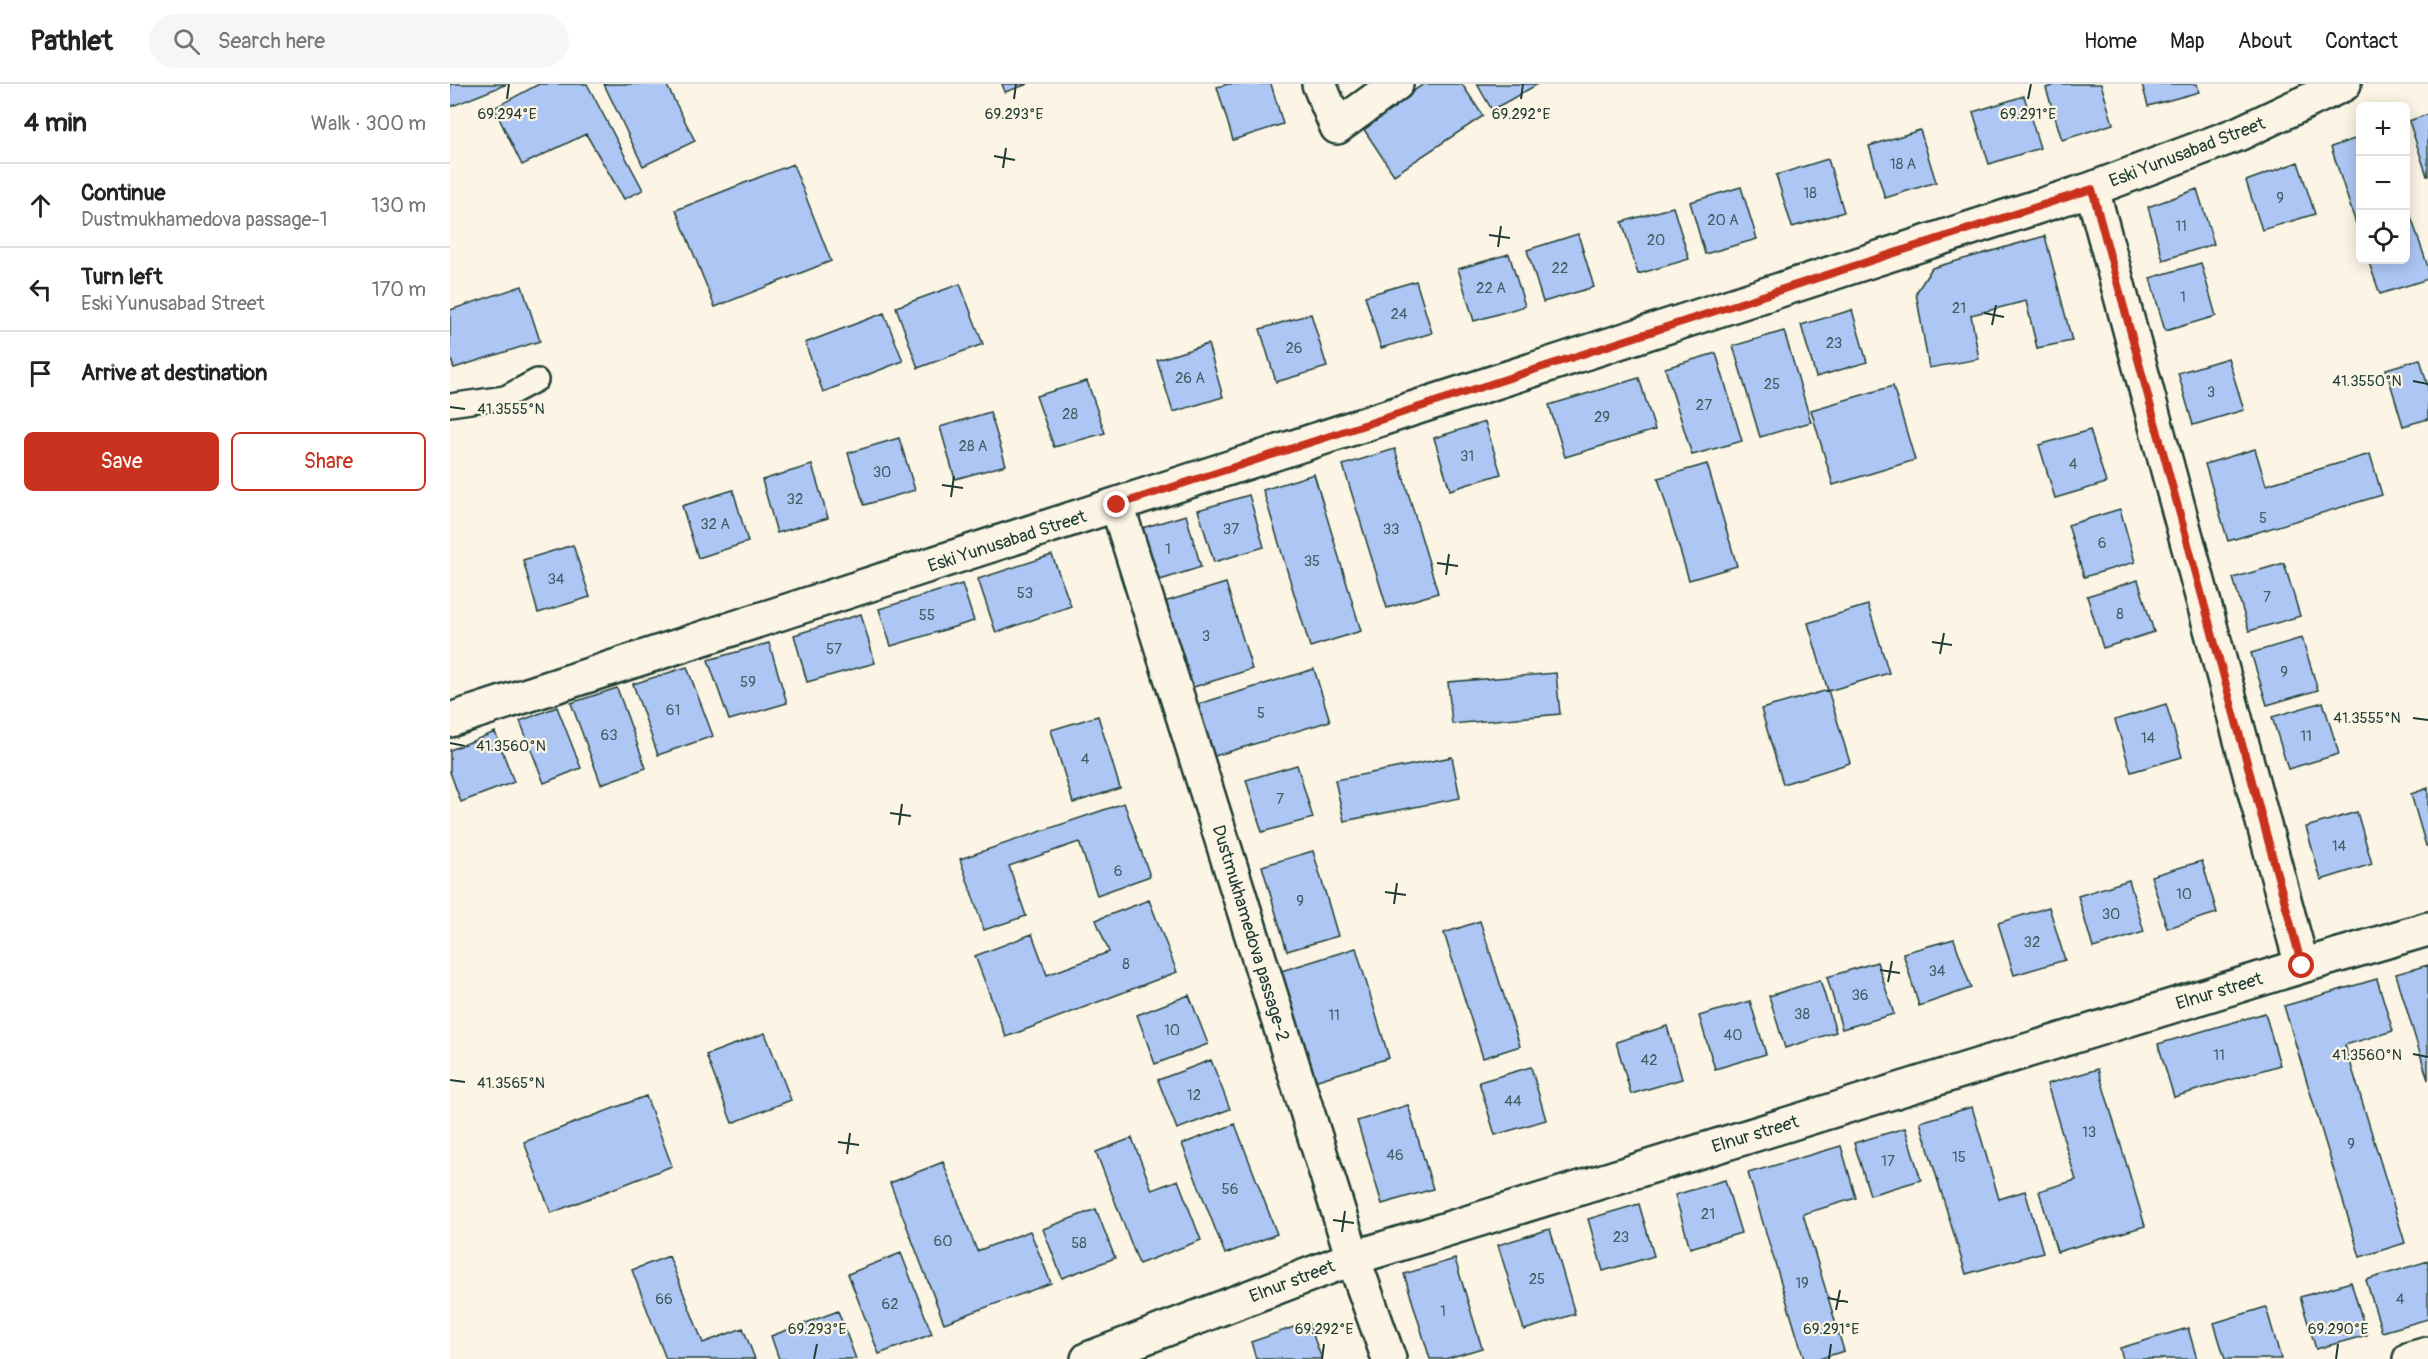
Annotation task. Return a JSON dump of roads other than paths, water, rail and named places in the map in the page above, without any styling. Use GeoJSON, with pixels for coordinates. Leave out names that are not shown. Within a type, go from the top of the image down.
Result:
{"type":"FeatureCollection","features":[{"type":"Feature","properties":{"kind":"street"},"geometry":{"type":"LineString","coordinates":[[1319,84],[1337,127],[1396,84]]}},
{"type":"Feature","properties":{"kind":"street","name":"Eski Yunusabad Street"},"geometry":{"type":"LineString","coordinates":[[450,720],[2092,189],[2238,134],[2344,84]]}},
{"type":"Feature","properties":{"kind":"street"},"geometry":{"type":"LineString","coordinates":[[2092,189],[2302,966]]}},
{"type":"Feature","properties":{"kind":"street","name":"Dustmukhamedova passage-2"},"geometry":{"type":"LineString","coordinates":[[1117,505],[1353,1258],[1389,1359]]}},
{"type":"Feature","properties":{"kind":"street","name":"Elnur street"},"geometry":{"type":"LineString","coordinates":[[1088,1359],[1353,1258],[2428,929]]}},
{"type":"Feature","properties":{"kind":"street"},"geometry":{"type":"LineString","coordinates":[[2410,1359],[2428,1354]]}},
{"type":"Feature","properties":{"kind":"lane"},"geometry":{"type":"LineString","coordinates":[[450,405],[505,398],[537,380]]}}]}
